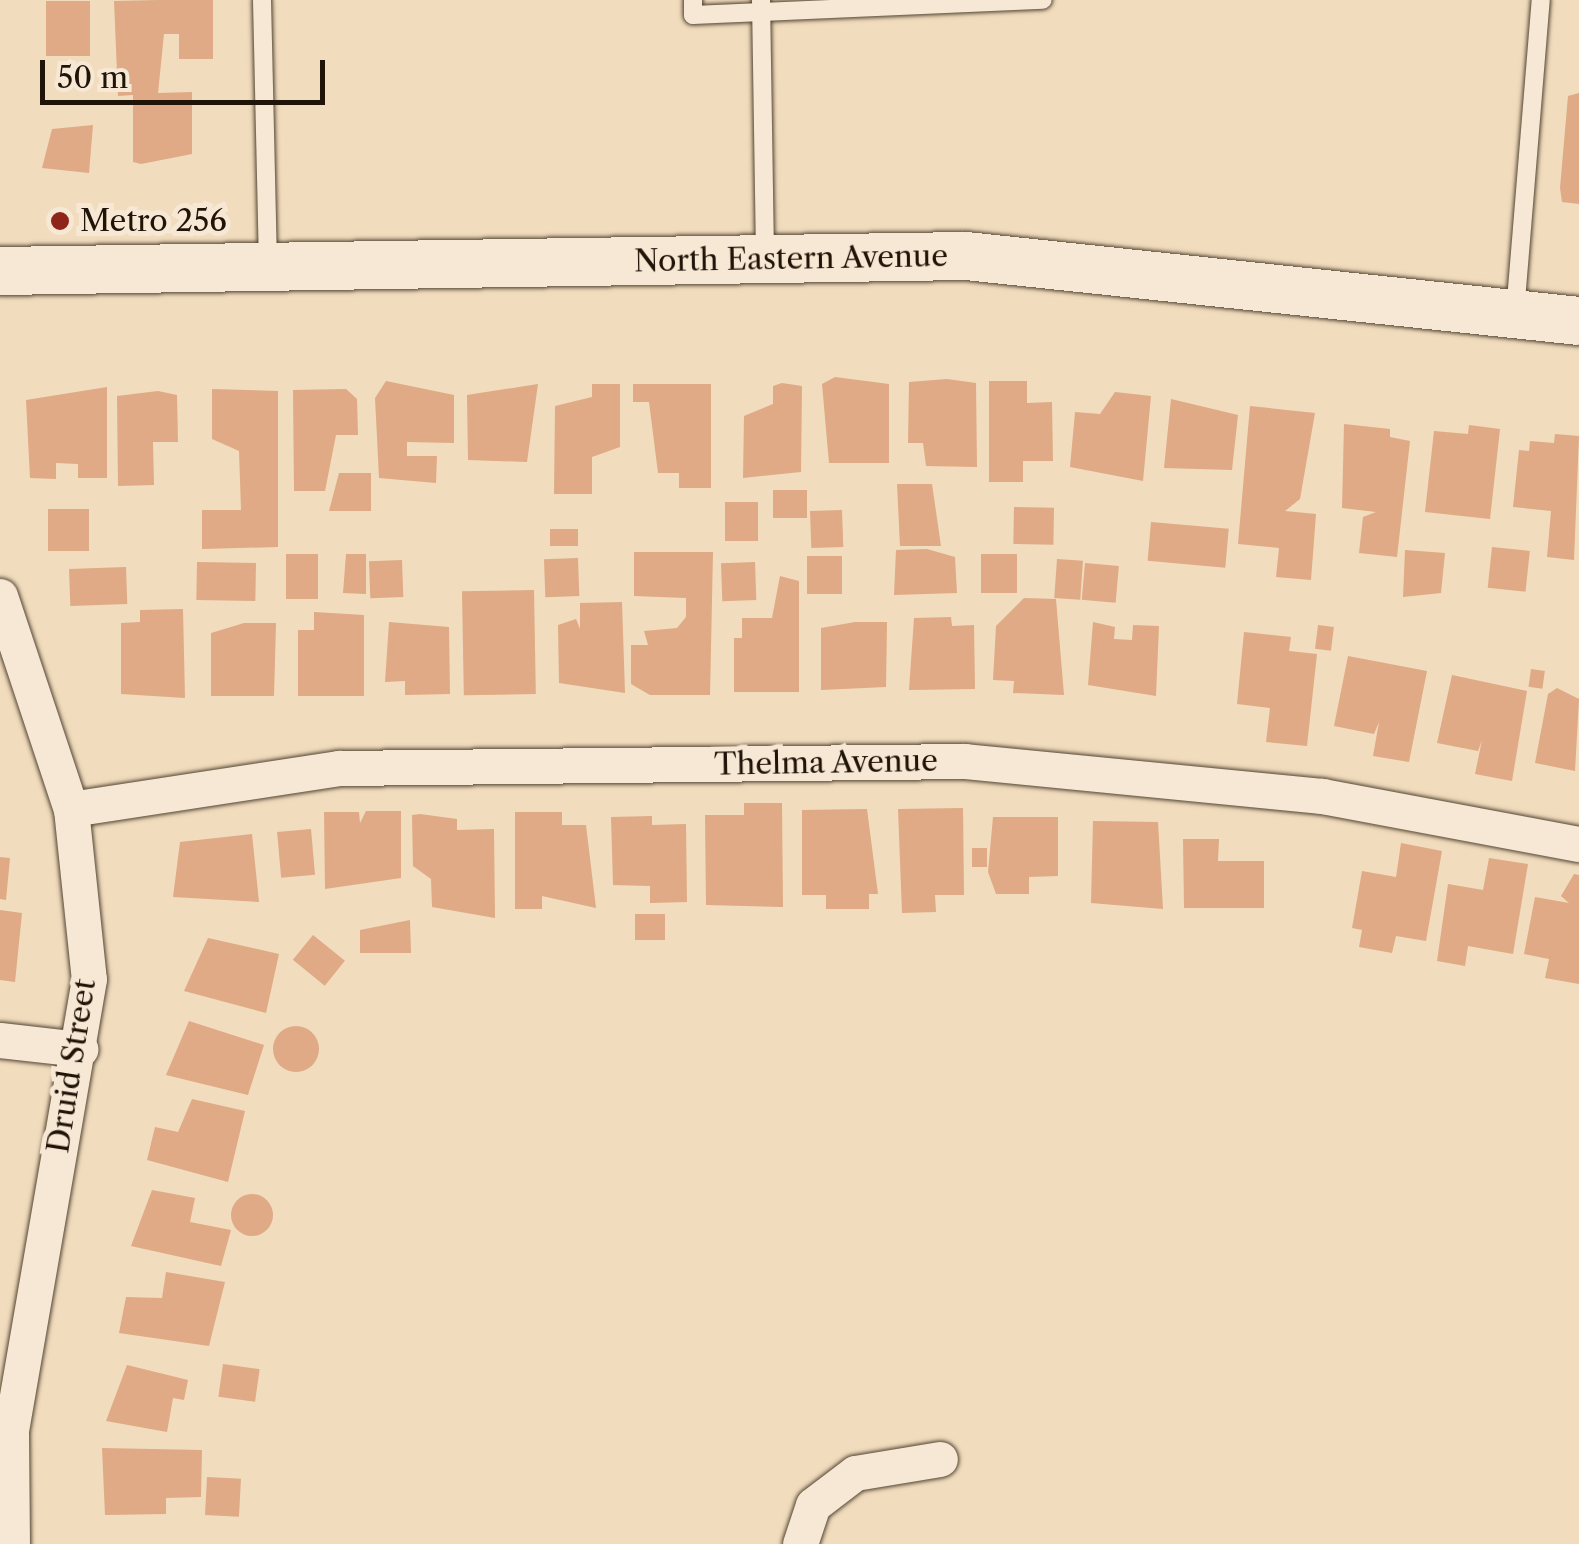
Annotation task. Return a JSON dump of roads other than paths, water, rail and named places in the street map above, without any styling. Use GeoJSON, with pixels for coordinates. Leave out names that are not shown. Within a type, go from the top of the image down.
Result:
{"type":"FeatureCollection","features":[{"type":"Feature","properties":{"kind":"main road","name":"North Eastern Avenue"},"geometry":{"type":"LineString","coordinates":[[0,271],[966,256],[1579,321]]}},
{"type":"Feature","properties":{"kind":"street","name":"Druid Street"},"geometry":{"type":"LineString","coordinates":[[0,596],[71,809],[87,930],[80,1049],[10,1430],[12,1544]]}},
{"type":"Feature","properties":{"kind":"street","name":"Thelma Avenue"},"geometry":{"type":"LineString","coordinates":[[71,809],[339,768],[965,761],[1322,796],[1579,844]]}},
{"type":"Feature","properties":{"kind":"street"},"geometry":{"type":"LineString","coordinates":[[0,1040],[80,1049]]}},
{"type":"Feature","properties":{"kind":"street"},"geometry":{"type":"LineString","coordinates":[[800,1544],[813,1505],[855,1473],[940,1459]]}},
{"type":"Feature","properties":{"kind":"lane"},"geometry":{"type":"LineString","coordinates":[[262,0],[268,267]]}},
{"type":"Feature","properties":{"kind":"lane"},"geometry":{"type":"LineString","coordinates":[[693,0],[693,15],[761,7],[1043,0]]}},
{"type":"Feature","properties":{"kind":"lane"},"geometry":{"type":"LineString","coordinates":[[1514,313],[1541,0]]}},
{"type":"Feature","properties":{"kind":"lane"},"geometry":{"type":"LineString","coordinates":[[761,7],[765,259]]}},
{"type":"Feature","properties":{"kind":"place","name":"Metro 256"},"geometry":{"type":"Point","coordinates":[60,221]}}]}
